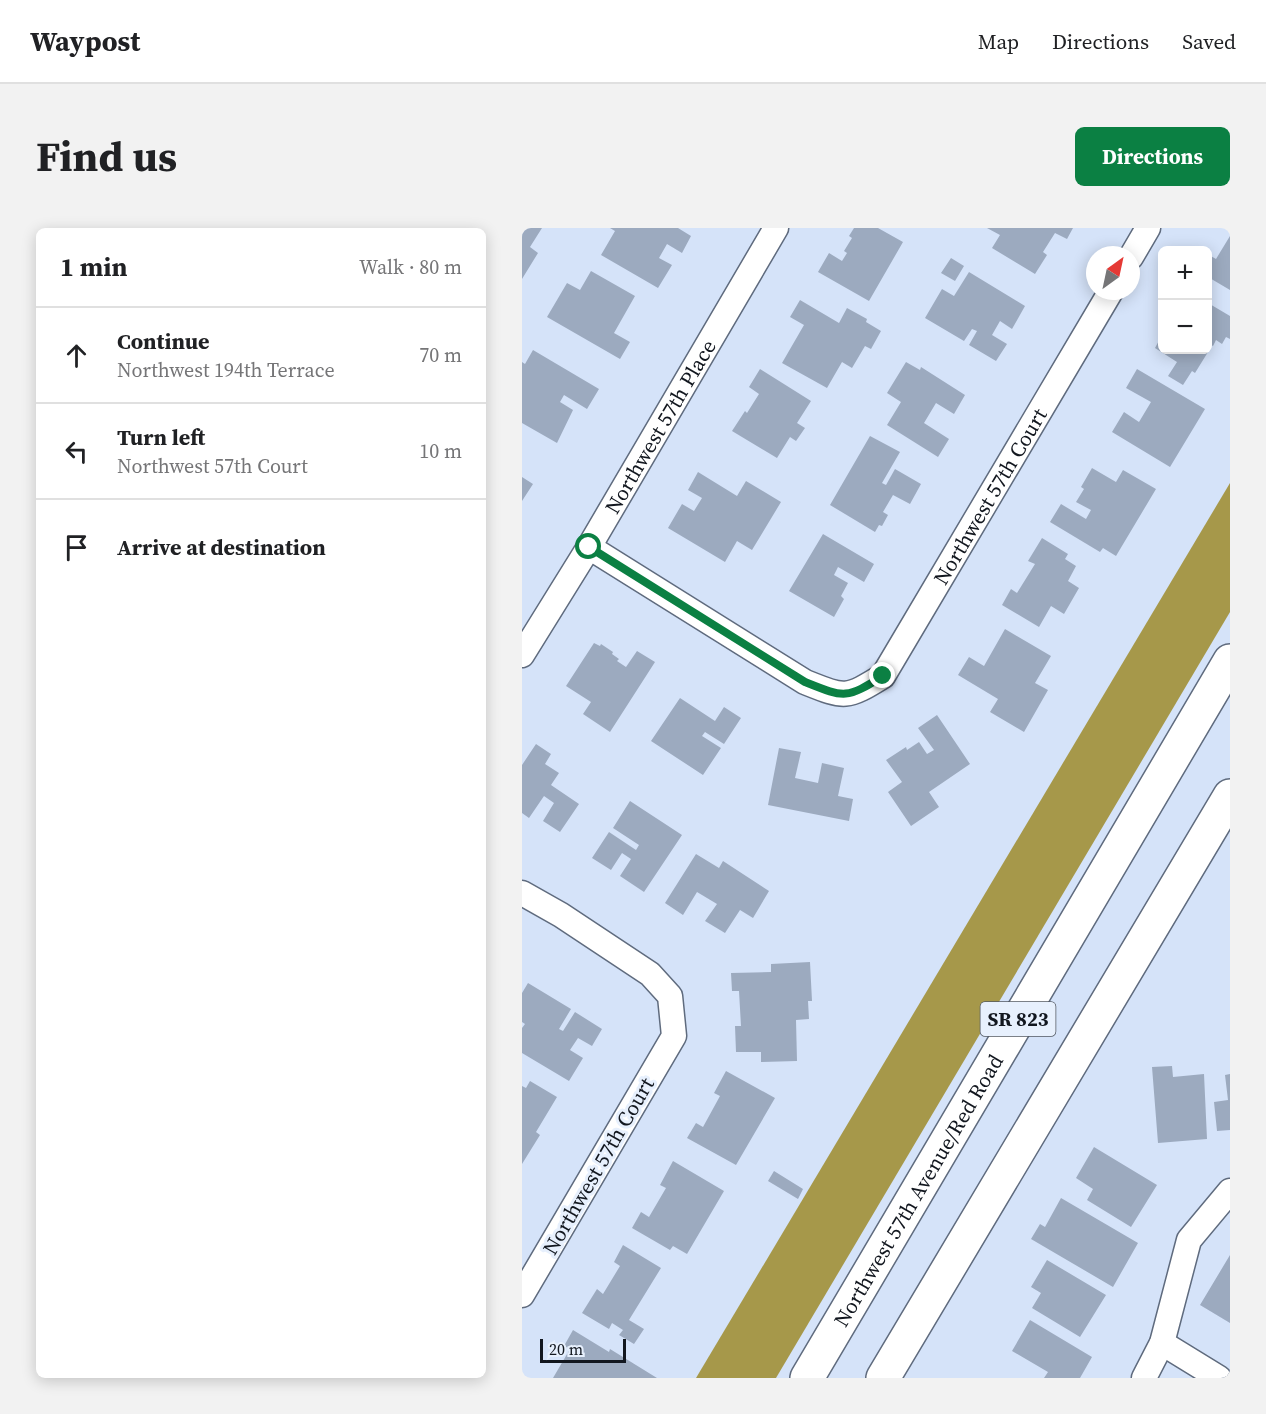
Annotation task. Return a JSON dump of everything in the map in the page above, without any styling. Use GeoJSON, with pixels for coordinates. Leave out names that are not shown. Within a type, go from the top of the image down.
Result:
{"type":"FeatureCollection","features":[{"type":"Feature","properties":{"kind":"main road","name":"Northwest 57th Avenue/Red Road"},"geometry":{"type":"LineString","coordinates":[[807,1378],[1230,661]]}},
{"type":"Feature","properties":{"kind":"main road","name":"SR 823"},"geometry":{"type":"LineString","coordinates":[[883,1378],[1230,796]]}},
{"type":"Feature","properties":{"kind":"street","name":"Northwest 57th Place"},"geometry":{"type":"LineString","coordinates":[[522,655],[589,547],[776,228]]}},
{"type":"Feature","properties":{"kind":"street"},"geometry":{"type":"LineString","coordinates":[[1137,246],[1148,228]]}},
{"type":"Feature","properties":{"kind":"street","name":"Northwest 57th Court"},"geometry":{"type":"LineString","coordinates":[[589,547],[805,682],[836,695],[857,692],[883,676],[1106,300]]}},
{"type":"Feature","properties":{"kind":"street","name":"Northwest 57th Court"},"geometry":{"type":"LineString","coordinates":[[522,892],[650,974],[669,996],[674,1036],[522,1295]]}},
{"type":"Feature","properties":{"kind":"street"},"geometry":{"type":"LineString","coordinates":[[1144,1378],[1161,1343],[1190,1240],[1230,1191]]}},
{"type":"Feature","properties":{"kind":"street"},"geometry":{"type":"LineString","coordinates":[[1161,1343],[1219,1378]]}},
{"type":"Feature","properties":{"kind":"shaded area"},"geometry":{"type":"Polygon","coordinates":[[[1230,483],[1230,612],[776,1378],[696,1378],[1230,483]]]}},
{"type":"Feature","properties":{"kind":"building"},"geometry":{"type":"Polygon","coordinates":[[[522,228],[542,228],[530,247],[538,253],[522,279],[522,228]]]}},
{"type":"Feature","properties":{"kind":"building"},"geometry":{"type":"Polygon","coordinates":[[[610,228],[678,228],[691,236],[682,253],[667,244],[659,258],[672,265],[658,288],[601,255],[615,231],[610,228]]]}},
{"type":"Feature","properties":{"kind":"building"},"geometry":{"type":"Polygon","coordinates":[[[854,228],[878,228],[903,242],[869,301],[818,272],[829,253],[842,261],[847,253],[844,251],[852,238],[849,236],[854,228]]]}},
{"type":"Feature","properties":{"kind":"building"},"geometry":{"type":"Polygon","coordinates":[[[987,228],[1073,228],[1067,239],[1055,233],[1043,252],[1047,255],[1035,274],[992,248],[1000,235],[987,228]]]}},
{"type":"Feature","properties":{"kind":"building"},"geometry":{"type":"Polygon","coordinates":[[[1230,236],[1230,290],[1212,279],[1212,257],[1216,259],[1230,236]]]}},
{"type":"Feature","properties":{"kind":"building"},"geometry":{"type":"Polygon","coordinates":[[[951,258],[964,266],[955,281],[941,273],[951,258]]]}},
{"type":"Feature","properties":{"kind":"building"},"geometry":{"type":"Polygon","coordinates":[[[591,271],[635,296],[614,333],[630,342],[620,359],[547,317],[567,283],[580,290],[591,271]]]}},
{"type":"Feature","properties":{"kind":"building"},"geometry":{"type":"Polygon","coordinates":[[[969,272],[1025,306],[1012,329],[1000,321],[992,335],[1007,344],[996,361],[969,345],[977,331],[972,329],[964,341],[925,318],[942,289],[954,296],[969,272]]]}},
{"type":"Feature","properties":{"kind":"building"},"geometry":{"type":"Polygon","coordinates":[[[800,300],[839,323],[847,308],[867,319],[866,322],[881,331],[871,349],[865,346],[852,368],[842,362],[827,388],[782,363],[804,325],[790,317],[800,300]]]}},
{"type":"Feature","properties":{"kind":"building"},"geometry":{"type":"Polygon","coordinates":[[[1212,305],[1230,316],[1230,339],[1226,337],[1222,344],[1216,340],[1213,346],[1212,305]]]}},
{"type":"Feature","properties":{"kind":"building"},"geometry":{"type":"Polygon","coordinates":[[[533,350],[599,389],[587,409],[564,395],[560,402],[573,410],[557,443],[522,423],[522,362],[525,364],[533,350]]]}},
{"type":"Feature","properties":{"kind":"building"},"geometry":{"type":"Polygon","coordinates":[[[1164,354],[1207,354],[1195,373],[1192,371],[1183,385],[1168,376],[1177,362],[1164,354]]]}},
{"type":"Feature","properties":{"kind":"building"},"geometry":{"type":"Polygon","coordinates":[[[906,362],[920,370],[921,367],[965,395],[954,414],[936,403],[924,423],[949,439],[938,457],[887,425],[901,402],[887,393],[906,362]]]}},
{"type":"Feature","properties":{"kind":"building"},"geometry":{"type":"Polygon","coordinates":[[[760,369],[811,401],[797,423],[805,428],[796,441],[790,437],[777,458],[732,431],[759,394],[749,387],[760,369]]]}},
{"type":"Feature","properties":{"kind":"building"},"geometry":{"type":"Polygon","coordinates":[[[1137,369],[1205,409],[1170,467],[1112,432],[1124,412],[1139,422],[1151,402],[1126,388],[1137,369]]]}},
{"type":"Feature","properties":{"kind":"building"},"geometry":{"type":"Polygon","coordinates":[[[870,436],[900,452],[882,483],[886,485],[895,469],[921,484],[910,504],[893,495],[883,512],[888,515],[882,526],[879,525],[875,532],[830,505],[870,436]]]}},
{"type":"Feature","properties":{"kind":"building"},"geometry":{"type":"Polygon","coordinates":[[[1092,468],[1116,482],[1123,470],[1156,489],[1116,556],[1103,548],[1100,552],[1050,522],[1061,504],[1086,519],[1091,510],[1076,502],[1084,489],[1081,487],[1092,468]]]}},
{"type":"Feature","properties":{"kind":"building"},"geometry":{"type":"Polygon","coordinates":[[[698,472],[737,496],[746,481],[781,502],[752,550],[737,541],[725,562],[668,528],[682,504],[694,511],[702,498],[688,490],[698,472]]]}},
{"type":"Feature","properties":{"kind":"building"},"geometry":{"type":"Polygon","coordinates":[[[522,477],[533,484],[522,501],[522,477]]]}},
{"type":"Feature","properties":{"kind":"building"},"geometry":{"type":"Polygon","coordinates":[[[823,534],[874,564],[864,582],[838,567],[834,575],[848,583],[841,596],[844,599],[834,617],[789,591],[823,534]]]}},
{"type":"Feature","properties":{"kind":"building"},"geometry":{"type":"Polygon","coordinates":[[[1042,538],[1068,554],[1065,559],[1076,566],[1068,581],[1079,588],[1064,614],[1051,606],[1039,627],[1002,605],[1011,589],[1017,593],[1035,564],[1028,561],[1042,538]]]}},
{"type":"Feature","properties":{"kind":"building"},"geometry":{"type":"Polygon","coordinates":[[[1005,629],[1051,656],[1035,683],[1048,690],[1024,732],[990,712],[998,699],[958,675],[969,657],[984,666],[1005,629]]]}},
{"type":"Feature","properties":{"kind":"building"},"geometry":{"type":"Polygon","coordinates":[[[594,643],[600,646],[601,644],[613,652],[612,654],[619,659],[617,661],[626,667],[637,651],[655,662],[610,732],[583,714],[591,702],[566,686],[594,643]]]}},
{"type":"Feature","properties":{"kind":"building"},"geometry":{"type":"Polygon","coordinates":[[[680,698],[715,721],[724,707],[741,718],[724,744],[705,732],[702,736],[721,748],[703,775],[651,741],[680,698]]]}},
{"type":"Feature","properties":{"kind":"building"},"geometry":{"type":"Polygon","coordinates":[[[937,715],[970,764],[929,792],[939,807],[911,826],[888,792],[902,782],[886,760],[906,747],[907,750],[919,742],[927,754],[934,750],[918,728],[937,715]]]}},
{"type":"Feature","properties":{"kind":"building"},"geometry":{"type":"Polygon","coordinates":[[[536,744],[551,754],[545,764],[559,773],[551,785],[579,804],[560,832],[543,821],[554,803],[544,796],[529,818],[522,813],[522,765],[536,744]]]}},
{"type":"Feature","properties":{"kind":"building"},"geometry":{"type":"Polygon","coordinates":[[[779,748],[801,752],[795,778],[818,783],[822,763],[844,768],[838,796],[853,799],[849,821],[768,805],[779,748]]]}},
{"type":"Feature","properties":{"kind":"building"},"geometry":{"type":"Polygon","coordinates":[[[630,801],[682,835],[644,892],[620,876],[631,859],[622,853],[611,870],[592,858],[609,832],[636,850],[639,845],[613,828],[630,801]]]}},
{"type":"Feature","properties":{"kind":"building"},"geometry":{"type":"Polygon","coordinates":[[[696,854],[719,868],[723,861],[769,891],[753,918],[740,910],[725,933],[705,921],[717,904],[697,892],[683,915],[665,903],[696,854]]]}},
{"type":"Feature","properties":{"kind":"building"},"geometry":{"type":"Polygon","coordinates":[[[810,962],[812,1001],[808,1001],[809,1019],[796,1020],[797,1061],[761,1062],[761,1052],[736,1052],[735,1026],[741,1026],[739,991],[732,991],[731,973],[771,972],[771,964],[810,962]]]}},
{"type":"Feature","properties":{"kind":"building"},"geometry":{"type":"Polygon","coordinates":[[[528,983],[571,1009],[559,1029],[563,1031],[575,1012],[602,1029],[592,1046],[578,1038],[570,1050],[583,1058],[569,1081],[522,1053],[522,1028],[525,1024],[522,1022],[522,993],[528,983]]]}},
{"type":"Feature","properties":{"kind":"building"},"geometry":{"type":"Polygon","coordinates":[[[1172,1066],[1173,1077],[1204,1074],[1207,1139],[1158,1143],[1152,1067],[1172,1066]]]}},
{"type":"Feature","properties":{"kind":"building"},"geometry":{"type":"Polygon","coordinates":[[[726,1071],[775,1098],[736,1165],[687,1138],[696,1123],[703,1127],[720,1096],[714,1093],[726,1071]]]}},
{"type":"Feature","properties":{"kind":"building"},"geometry":{"type":"Polygon","coordinates":[[[1230,1074],[1230,1130],[1217,1131],[1214,1102],[1228,1100],[1225,1075],[1230,1074]]]}},
{"type":"Feature","properties":{"kind":"building"},"geometry":{"type":"Polygon","coordinates":[[[530,1081],[557,1097],[536,1132],[540,1135],[522,1164],[522,1086],[526,1088],[530,1081]]]}},
{"type":"Feature","properties":{"kind":"building"},"geometry":{"type":"Polygon","coordinates":[[[1094,1147],[1157,1185],[1131,1227],[1087,1200],[1093,1189],[1076,1178],[1094,1147]]]}},
{"type":"Feature","properties":{"kind":"building"},"geometry":{"type":"Polygon","coordinates":[[[673,1161],[724,1191],[687,1254],[673,1246],[670,1250],[632,1228],[641,1212],[649,1217],[666,1188],[660,1185],[673,1161]]]}},
{"type":"Feature","properties":{"kind":"building"},"geometry":{"type":"Polygon","coordinates":[[[774,1171],[803,1189],[798,1199],[768,1181],[774,1171]]]}},
{"type":"Feature","properties":{"kind":"building"},"geometry":{"type":"Polygon","coordinates":[[[1061,1198],[1138,1243],[1113,1287],[1031,1239],[1040,1224],[1045,1227],[1061,1198]]]}},
{"type":"Feature","properties":{"kind":"building"},"geometry":{"type":"Polygon","coordinates":[[[623,1245],[661,1268],[629,1320],[644,1329],[634,1344],[619,1335],[623,1330],[612,1323],[609,1329],[582,1313],[597,1289],[603,1294],[620,1266],[614,1262],[623,1245]]]}},
{"type":"Feature","properties":{"kind":"building"},"geometry":{"type":"Polygon","coordinates":[[[1230,1255],[1230,1323],[1200,1305],[1230,1255]]]}},
{"type":"Feature","properties":{"kind":"building"},"geometry":{"type":"Polygon","coordinates":[[[1047,1260],[1106,1295],[1080,1337],[1032,1308],[1041,1293],[1031,1287],[1047,1260]]]}},
{"type":"Feature","properties":{"kind":"building"},"geometry":{"type":"Polygon","coordinates":[[[1030,1320],[1092,1357],[1080,1378],[1044,1378],[1048,1372],[1012,1351],[1030,1320]]]}},
{"type":"Feature","properties":{"kind":"building"},"geometry":{"type":"Polygon","coordinates":[[[573,1330],[609,1352],[610,1349],[657,1378],[553,1378],[570,1349],[564,1346],[573,1330]]]}},
{"type":"Feature","properties":{"kind":"route"},"geometry":{"type":"LineString","coordinates":[[589,547],[805,682],[836,695],[857,692],[883,676]]}}]}
